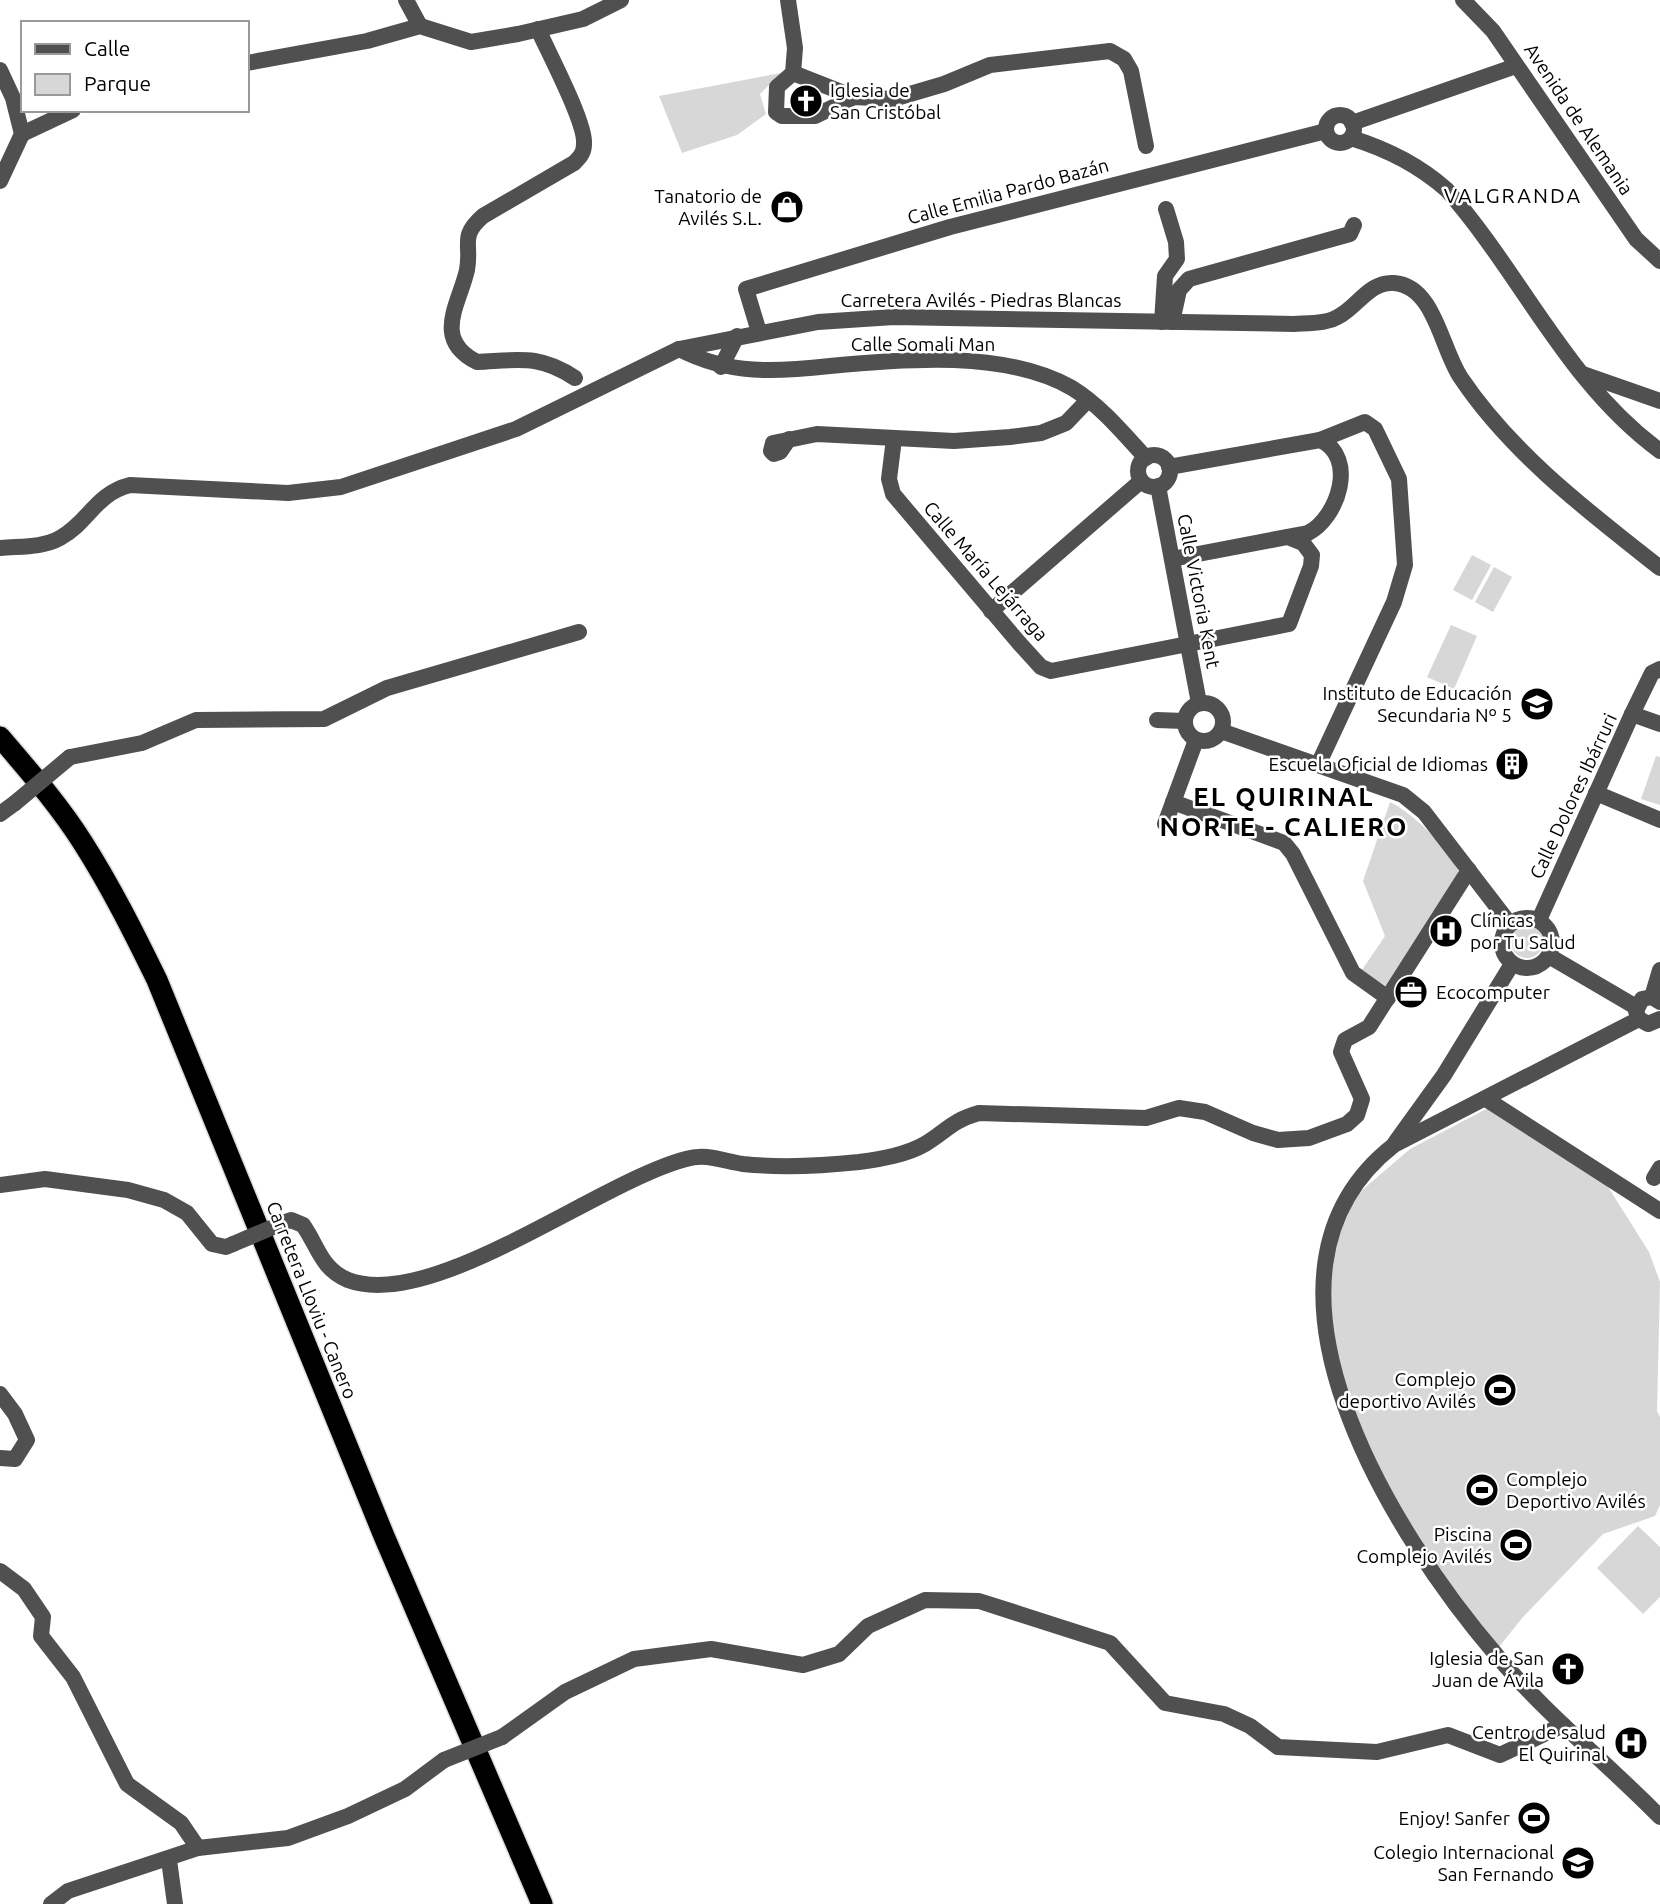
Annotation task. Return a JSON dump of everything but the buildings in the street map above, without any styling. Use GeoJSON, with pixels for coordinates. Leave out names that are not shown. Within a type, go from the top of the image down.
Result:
{"type":"FeatureCollection","features":[{"type":"Feature","properties":{"kind":"highway","name":"Carretera Lloviu - Canero"},"geometry":{"type":"LineString","coordinates":[[0,737],[38,780],[82,841],[121,908],[157,980],[384,1536],[542,1904]]}},
{"type":"Feature","properties":{"kind":"street"},"geometry":{"type":"LineString","coordinates":[[406,0],[421,26]]}},
{"type":"Feature","properties":{"kind":"street"},"geometry":{"type":"LineString","coordinates":[[248,63],[367,41],[421,26],[471,41],[583,19],[621,0]]}},
{"type":"Feature","properties":{"kind":"street"},"geometry":{"type":"LineString","coordinates":[[788,0],[795,48],[793,73],[777,87],[776,111],[782,116],[815,116],[854,97]]}},
{"type":"Feature","properties":{"kind":"street","name":"Avenida de Alemania"},"geometry":{"type":"LineString","coordinates":[[1464,0],[1493,31],[1636,239],[1660,261]]}},
{"type":"Feature","properties":{"kind":"street"},"geometry":{"type":"LineString","coordinates":[[538,29],[579,122],[585,142],[583,153],[575,163],[472,225],[467,235],[468,267],[453,309],[451,328],[460,350],[477,362],[533,358],[558,366],[575,377]]}},
{"type":"Feature","properties":{"kind":"street"},"geometry":{"type":"LineString","coordinates":[[1492,74],[1498,56],[1493,31]]}},
{"type":"Feature","properties":{"kind":"street"},"geometry":{"type":"LineString","coordinates":[[793,73],[854,97],[893,99],[944,84],[990,65],[1110,51],[1124,59],[1131,71],[1146,146]]}},
{"type":"Feature","properties":{"kind":"street"},"geometry":{"type":"LineString","coordinates":[[1352,130],[1516,66]]}},
{"type":"Feature","properties":{"kind":"street"},"geometry":{"type":"LineString","coordinates":[[0,69],[13,98],[22,134],[0,181]]}},
{"type":"Feature","properties":{"kind":"street"},"geometry":{"type":"LineString","coordinates":[[22,134],[69,112]]}},
{"type":"Feature","properties":{"kind":"street","name":"Calle Emilia Pardo Bazán"},"geometry":{"type":"LineString","coordinates":[[759,331],[746,289],[950,227],[1326,131],[1327,124],[1333,117],[1345,116],[1352,130]]}},
{"type":"Feature","properties":{"kind":"street"},"geometry":{"type":"LineString","coordinates":[[1352,130],[1428,173],[1447,190],[1580,372],[1616,412],[1660,451]]}},
{"type":"Feature","properties":{"kind":"street"},"geometry":{"type":"LineString","coordinates":[[1166,209],[1176,242],[1177,259],[1165,276],[1167,322]]}},
{"type":"Feature","properties":{"kind":"street"},"geometry":{"type":"LineString","coordinates":[[1167,322],[1179,290],[1189,279],[1350,234],[1354,225]]}},
{"type":"Feature","properties":{"kind":"street","name":"Carretera Avilés - Piedras Blancas"},"geometry":{"type":"LineString","coordinates":[[0,548],[46,544],[61,537],[113,489],[130,485],[288,493],[341,487],[516,429],[679,349],[759,331],[867,317],[1322,322],[1339,317],[1381,284],[1408,286],[1418,293],[1461,377],[1508,435],[1542,471],[1660,568]]}},
{"type":"Feature","properties":{"kind":"street"},"geometry":{"type":"LineString","coordinates":[[707,342],[719,363],[737,336]]}},
{"type":"Feature","properties":{"kind":"street","name":"Calle Somali Man"},"geometry":{"type":"LineString","coordinates":[[679,349],[753,372],[901,362],[1008,365],[1048,376],[1088,400],[1146,458]]}},
{"type":"Feature","properties":{"kind":"street"},"geometry":{"type":"LineString","coordinates":[[1580,372],[1660,401]]}},
{"type":"Feature","properties":{"kind":"street"},"geometry":{"type":"LineString","coordinates":[[1616,412],[1633,391]]}},
{"type":"Feature","properties":{"kind":"street"},"geometry":{"type":"LineString","coordinates":[[789,439],[845,433],[894,439],[954,441],[1041,433],[1066,423],[1088,400]]}},
{"type":"Feature","properties":{"kind":"street"},"geometry":{"type":"LineString","coordinates":[[1169,467],[1320,440],[1365,422],[1375,429],[1399,479],[1405,565],[1394,602],[1318,765]]}},
{"type":"Feature","properties":{"kind":"street","name":"Calle María Lejárraga"},"geometry":{"type":"LineString","coordinates":[[894,439],[889,478],[893,494],[1041,667],[1051,671],[1188,644]]}},
{"type":"Feature","properties":{"kind":"street"},"geometry":{"type":"LineString","coordinates":[[1172,559],[1288,537],[1321,527],[1339,487],[1341,471],[1339,457],[1332,445],[1320,440]]}},
{"type":"Feature","properties":{"kind":"street"},"geometry":{"type":"LineString","coordinates":[[1159,456],[1169,467],[1167,480],[1158,486],[1148,486],[1141,481],[1138,470],[1146,458],[1159,456]]}},
{"type":"Feature","properties":{"kind":"street"},"geometry":{"type":"LineString","coordinates":[[991,611],[1141,481]]}},
{"type":"Feature","properties":{"kind":"street","name":"Calle Victoria Kent"},"geometry":{"type":"LineString","coordinates":[[1158,486],[1199,703]]}},
{"type":"Feature","properties":{"kind":"street"},"geometry":{"type":"LineString","coordinates":[[1188,644],[1289,624],[1311,566],[1312,555],[1303,543],[1288,537]]}},
{"type":"Feature","properties":{"kind":"street"},"geometry":{"type":"LineString","coordinates":[[0,814],[70,757],[142,743],[196,720],[324,719],[387,688],[579,632]]}},
{"type":"Feature","properties":{"kind":"street"},"geometry":{"type":"LineString","coordinates":[[1632,714],[1652,673],[1660,669]]}},
{"type":"Feature","properties":{"kind":"street"},"geometry":{"type":"LineString","coordinates":[[1199,703],[1213,704],[1223,716],[1221,731],[1211,740],[1196,740],[1186,730],[1184,720],[1190,707],[1199,703]]}},
{"type":"Feature","properties":{"kind":"street","name":"Calle Dolores Ibárruri"},"geometry":{"type":"LineString","coordinates":[[1539,920],[1632,714],[1660,724]]}},
{"type":"Feature","properties":{"kind":"street"},"geometry":{"type":"LineString","coordinates":[[1157,720],[1184,720]]}},
{"type":"Feature","properties":{"kind":"street"},"geometry":{"type":"LineString","coordinates":[[1221,731],[1402,795],[1423,812],[1510,924]]}},
{"type":"Feature","properties":{"kind":"street"},"geometry":{"type":"LineString","coordinates":[[1165,824],[1196,740]]}},
{"type":"Feature","properties":{"kind":"street"},"geometry":{"type":"LineString","coordinates":[[1596,793],[1660,820]]}},
{"type":"Feature","properties":{"kind":"street"},"geometry":{"type":"LineString","coordinates":[[1173,802],[1284,843],[1293,854],[1353,973],[1388,998]]}},
{"type":"Feature","properties":{"kind":"street"},"geometry":{"type":"LineString","coordinates":[[0,1185],[45,1179],[128,1190],[164,1200],[187,1213],[212,1244],[226,1247],[291,1220],[303,1225],[315,1251],[327,1267],[349,1280],[377,1284],[405,1283],[451,1271],[627,1181],[689,1157],[711,1157],[771,1165],[821,1166],[861,1161],[897,1155],[925,1144],[960,1119],[979,1113],[1146,1118],[1180,1108],[1205,1112],[1253,1133],[1278,1140],[1309,1138],[1346,1124],[1357,1115],[1362,1099],[1341,1052],[1345,1040],[1369,1027],[1469,870]]}},
{"type":"Feature","properties":{"kind":"street"},"geometry":{"type":"LineString","coordinates":[[1523,918],[1539,920],[1552,936],[1549,956],[1536,967],[1525,968],[1512,964],[1503,950],[1502,940],[1510,924],[1523,918]]}},
{"type":"Feature","properties":{"kind":"street"},"geometry":{"type":"LineString","coordinates":[[1549,956],[1638,1013],[1648,1024],[1660,1020]]}},
{"type":"Feature","properties":{"kind":"street"},"geometry":{"type":"LineString","coordinates":[[1394,1145],[1444,1075],[1512,964]]}},
{"type":"Feature","properties":{"kind":"street"},"geometry":{"type":"LineString","coordinates":[[1658,1813],[1563,1725],[1499,1659],[1455,1604],[1414,1545],[1372,1465],[1331,1363],[1322,1298],[1323,1266],[1332,1233],[1350,1187],[1370,1164],[1394,1145],[1486,1099],[1638,1013],[1642,999],[1656,999],[1660,970]]}},
{"type":"Feature","properties":{"kind":"street"},"geometry":{"type":"LineString","coordinates":[[1444,1075],[1440,1103],[1447,1110],[1461,1111]]}},
{"type":"Feature","properties":{"kind":"street"},"geometry":{"type":"LineString","coordinates":[[1486,1099],[1660,1211]]}},
{"type":"Feature","properties":{"kind":"street"},"geometry":{"type":"LineString","coordinates":[[0,1394],[15,1414],[27,1440],[15,1459],[0,1458]]}},
{"type":"Feature","properties":{"kind":"street"},"geometry":{"type":"LineString","coordinates":[[0,1572],[24,1589],[43,1617],[41,1636],[73,1677],[127,1784],[181,1823],[198,1848]]}},
{"type":"Feature","properties":{"kind":"street"},"geometry":{"type":"LineString","coordinates":[[51,1904],[68,1891],[169,1860],[198,1848],[288,1838],[348,1816],[405,1789],[444,1760],[502,1737],[565,1692],[634,1659],[711,1649],[803,1665],[839,1654],[868,1626],[925,1600],[979,1601],[1110,1643],[1165,1703],[1224,1714],[1251,1726],[1278,1747],[1377,1752],[1448,1735],[1500,1755],[1563,1725]]}},
{"type":"Feature","properties":{"kind":"street"},"geometry":{"type":"LineString","coordinates":[[169,1860],[175,1904]]}},
{"type":"Feature","properties":{"kind":"green space"},"geometry":{"type":"Polygon","coordinates":[[[781,73],[760,94],[766,114],[737,135],[682,153],[659,96],[781,73]]]}},
{"type":"Feature","properties":{"kind":"green space"},"geometry":{"type":"Polygon","coordinates":[[[1472,555],[1491,565],[1472,600],[1453,590],[1472,555]]]}},
{"type":"Feature","properties":{"kind":"green space"},"geometry":{"type":"Polygon","coordinates":[[[1494,567],[1512,577],[1493,612],[1475,602],[1494,567]]]}},
{"type":"Feature","properties":{"kind":"green space"},"geometry":{"type":"Polygon","coordinates":[[[1451,625],[1477,636],[1454,689],[1427,677],[1451,625]]]}},
{"type":"Feature","properties":{"kind":"green space"},"geometry":{"type":"Polygon","coordinates":[[[1656,756],[1660,757],[1660,805],[1641,799],[1656,756]]]}},
{"type":"Feature","properties":{"kind":"green space"},"geometry":{"type":"Polygon","coordinates":[[[1390,802],[1419,822],[1438,841],[1453,861],[1458,875],[1386,986],[1362,970],[1385,936],[1363,881],[1390,802]]]}},
{"type":"Feature","properties":{"kind":"green space"},"geometry":{"type":"Polygon","coordinates":[[[1527,926],[1538,931],[1543,942],[1538,953],[1527,958],[1516,953],[1511,942],[1516,931],[1527,926]]]}},
{"type":"Feature","properties":{"kind":"green space","name":"Complejo deportivo Avilés"},"geometry":{"type":"Polygon","coordinates":[[[1490,1107],[1598,1171],[1649,1252],[1660,1282],[1657,1411],[1660,1417],[1660,1505],[1655,1516],[1603,1534],[1523,1617],[1494,1653],[1455,1604],[1362,1443],[1322,1298],[1340,1209],[1410,1149],[1490,1107]]]}},
{"type":"Feature","properties":{"kind":"green space"},"geometry":{"type":"Polygon","coordinates":[[[1638,1526],[1660,1547],[1660,1597],[1643,1614],[1597,1568],[1638,1526]]]}},
{"type":"Feature","properties":{"kind":"place","name":"Iglesia de San Cristóbal"},"geometry":{"type":"Point","coordinates":[806,101]}},
{"type":"Feature","properties":{"kind":"place","name":"Tanatorio de Avilés S.L."},"geometry":{"type":"Point","coordinates":[787,207]}},
{"type":"Feature","properties":{"kind":"place","name":"Instituto de Educación Secundaria Nº 5"},"geometry":{"type":"Point","coordinates":[1537,704]}},
{"type":"Feature","properties":{"kind":"place","name":"Escuela Oficial de Idiomas"},"geometry":{"type":"Point","coordinates":[1512,764]}},
{"type":"Feature","properties":{"kind":"place","name":"Clínicas por Tu Salud"},"geometry":{"type":"Point","coordinates":[1446,931]}},
{"type":"Feature","properties":{"kind":"place","name":"Ecocomputer"},"geometry":{"type":"Point","coordinates":[1411,992]}},
{"type":"Feature","properties":{"kind":"place","name":"Complejo deportivo Avilés"},"geometry":{"type":"Point","coordinates":[1500,1390]}},
{"type":"Feature","properties":{"kind":"place","name":"Complejo Deportivo Avilés"},"geometry":{"type":"Point","coordinates":[1482,1490]}},
{"type":"Feature","properties":{"kind":"place","name":"Piscina Complejo Avilés"},"geometry":{"type":"Point","coordinates":[1516,1545]}},
{"type":"Feature","properties":{"kind":"place","name":"Iglesia de San Juan de Ávila"},"geometry":{"type":"Point","coordinates":[1568,1669]}},
{"type":"Feature","properties":{"kind":"place","name":"Centro de salud El Quirinal"},"geometry":{"type":"Point","coordinates":[1631,1743]}},
{"type":"Feature","properties":{"kind":"place","name":"Enjoy! Sanfer"},"geometry":{"type":"Point","coordinates":[1534,1818]}},
{"type":"Feature","properties":{"kind":"place","name":"Colegio Internacional San Fernando"},"geometry":{"type":"Point","coordinates":[1578,1863]}},
{"type":"Feature","properties":{"kind":"district","name":"VALGRANDA"},"geometry":{"type":"Point","coordinates":[1513,195]}},
{"type":"Feature","properties":{"kind":"district","name":"EL QUIRINAL NORTE - CALIERO"},"geometry":{"type":"Point","coordinates":[1284,811]}}]}
